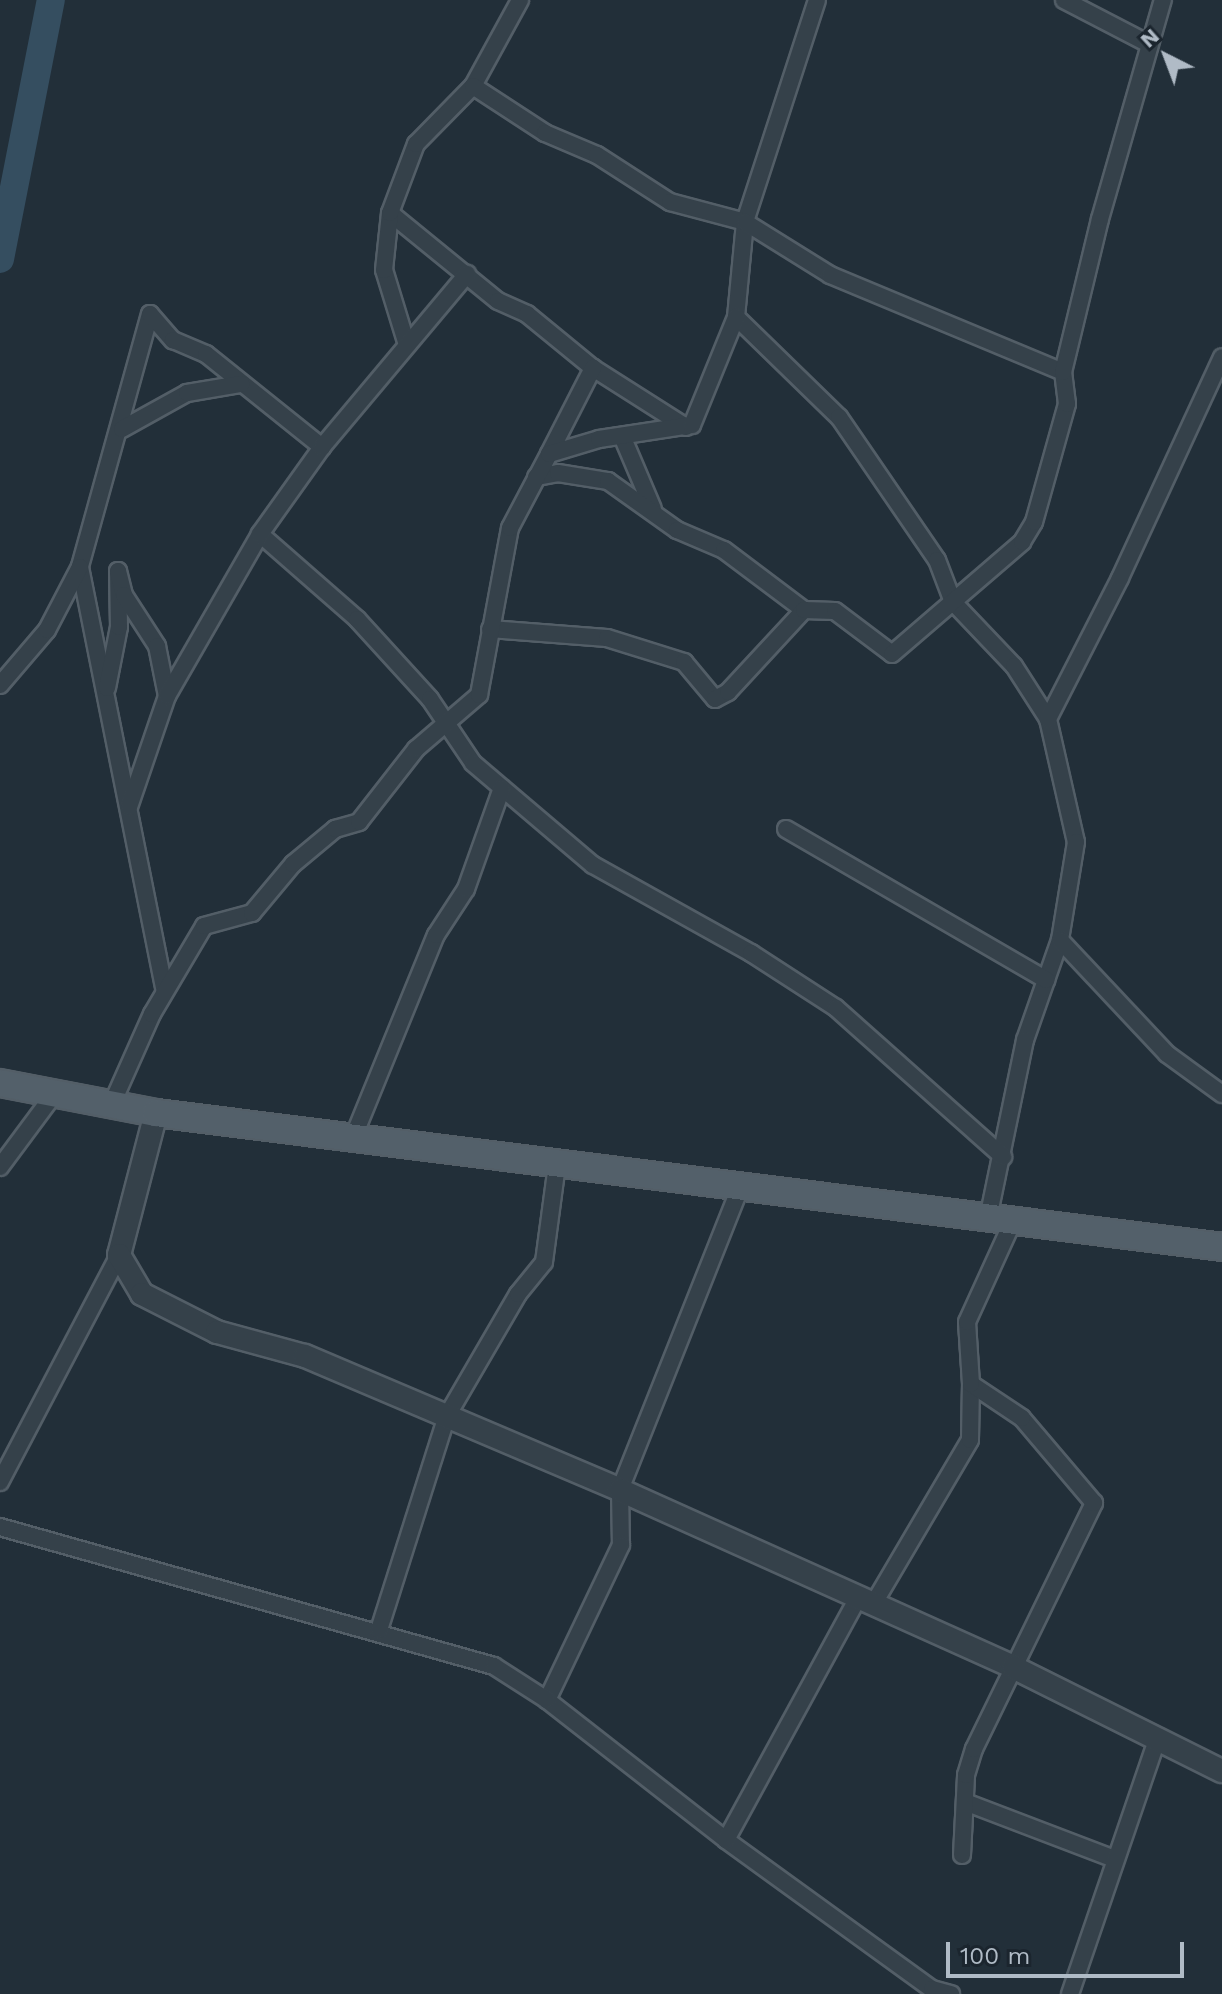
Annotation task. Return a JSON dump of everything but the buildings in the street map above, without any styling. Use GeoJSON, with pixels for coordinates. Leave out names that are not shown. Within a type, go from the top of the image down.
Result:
{"type":"FeatureCollection","features":[{"type":"Feature","properties":{"kind":"main road"},"geometry":{"type":"LineString","coordinates":[[0,1083],[156,1113],[1222,1247]]}},
{"type":"Feature","properties":{"kind":"street"},"geometry":{"type":"LineString","coordinates":[[407,345],[384,270],[390,213],[416,144],[473,86],[520,0]]}},
{"type":"Feature","properties":{"kind":"street"},"geometry":{"type":"LineString","coordinates":[[549,454],[622,436],[692,425],[736,317],[745,222],[817,0]]}},
{"type":"Feature","properties":{"kind":"street"},"geometry":{"type":"LineString","coordinates":[[1064,0],[1149,44]]}},
{"type":"Feature","properties":{"kind":"street"},"geometry":{"type":"LineString","coordinates":[[536,477],[582,474],[608,481],[677,530],[724,550],[804,610],[835,611],[892,654],[1029,535],[1067,404],[1063,372],[1163,0]]}},
{"type":"Feature","properties":{"kind":"street"},"geometry":{"type":"LineString","coordinates":[[473,86],[545,133],[597,155],[670,202],[745,222],[830,275],[1063,372]]}},
{"type":"Feature","properties":{"kind":"street"},"geometry":{"type":"LineString","coordinates":[[390,213],[593,368],[686,427]]}},
{"type":"Feature","properties":{"kind":"street"},"geometry":{"type":"LineString","coordinates":[[128,808],[167,696],[260,534],[322,447],[467,274]]}},
{"type":"Feature","properties":{"kind":"street"},"geometry":{"type":"LineString","coordinates":[[0,685],[47,630],[80,567],[122,429],[150,314],[173,340],[206,354],[322,447]]}},
{"type":"Feature","properties":{"kind":"street"},"geometry":{"type":"LineString","coordinates":[[726,1840],[866,1600],[970,1440],[971,1384],[967,1322],[1000,1220],[1003,1157],[1025,1040],[1060,940],[1076,842],[1048,719],[1014,666],[953,602],[937,560],[839,417],[736,317]]}},
{"type":"Feature","properties":{"kind":"street"},"geometry":{"type":"LineString","coordinates":[[1048,719],[1120,578],[1222,357]]}},
{"type":"Feature","properties":{"kind":"street"},"geometry":{"type":"LineString","coordinates":[[111,1106],[165,991],[204,926],[252,913],[293,864],[335,829],[359,822],[416,749],[448,726],[479,695],[510,528],[593,368]]}},
{"type":"Feature","properties":{"kind":"street"},"geometry":{"type":"LineString","coordinates":[[122,429],[187,393],[241,384]]}},
{"type":"Feature","properties":{"kind":"street"},"geometry":{"type":"LineString","coordinates":[[622,436],[656,514]]}},
{"type":"Feature","properties":{"kind":"street"},"geometry":{"type":"LineString","coordinates":[[260,534],[357,619],[448,726],[473,763],[593,865],[751,953],[836,1008],[1003,1157]]}},
{"type":"Feature","properties":{"kind":"street"},"geometry":{"type":"LineString","coordinates":[[80,567],[165,991]]}},
{"type":"Feature","properties":{"kind":"street"},"geometry":{"type":"LineString","coordinates":[[106,697],[119,627],[118,571],[124,595],[157,646],[167,696]]}},
{"type":"Feature","properties":{"kind":"street"},"geometry":{"type":"LineString","coordinates":[[490,629],[607,638],[684,662],[715,699],[728,692],[804,610]]}},
{"type":"Feature","properties":{"kind":"street"},"geometry":{"type":"LineString","coordinates":[[353,1138],[436,935],[466,889],[502,788]]}},
{"type":"Feature","properties":{"kind":"street"},"geometry":{"type":"LineString","coordinates":[[786,829],[1046,980]]}},
{"type":"Feature","properties":{"kind":"street"},"geometry":{"type":"LineString","coordinates":[[1060,940],[1167,1054],[1222,1094]]}},
{"type":"Feature","properties":{"kind":"street"},"geometry":{"type":"LineString","coordinates":[[0,1167],[55,1093]]}},
{"type":"Feature","properties":{"kind":"street"},"geometry":{"type":"LineString","coordinates":[[0,1482],[119,1255],[156,1113]]}},
{"type":"Feature","properties":{"kind":"street"},"geometry":{"type":"LineString","coordinates":[[379,1630],[447,1416],[518,1294],[544,1262],[557,1164]]}},
{"type":"Feature","properties":{"kind":"street"},"geometry":{"type":"LineString","coordinates":[[547,1700],[621,1545],[620,1490],[740,1188]]}},
{"type":"Feature","properties":{"kind":"street"},"geometry":{"type":"LineString","coordinates":[[119,1255],[142,1294],[217,1332],[305,1356],[620,1490],[1013,1667],[1222,1771]]}},
{"type":"Feature","properties":{"kind":"street"},"geometry":{"type":"LineString","coordinates":[[962,1855],[965,1802],[974,1749],[1094,1503],[1022,1418],[971,1384]]}},
{"type":"Feature","properties":{"kind":"street"},"geometry":{"type":"LineString","coordinates":[[0,1527],[379,1630],[494,1666],[547,1700],[726,1840],[932,1989],[951,1994]]}},
{"type":"Feature","properties":{"kind":"street"},"geometry":{"type":"LineString","coordinates":[[1070,1994],[1158,1737]]}},
{"type":"Feature","properties":{"kind":"street"},"geometry":{"type":"LineString","coordinates":[[965,1802],[1114,1859]]}},
{"type":"Feature","properties":{"kind":"waterway"},"geometry":{"type":"LineString","coordinates":[[0,259],[51,0]]}}]}
